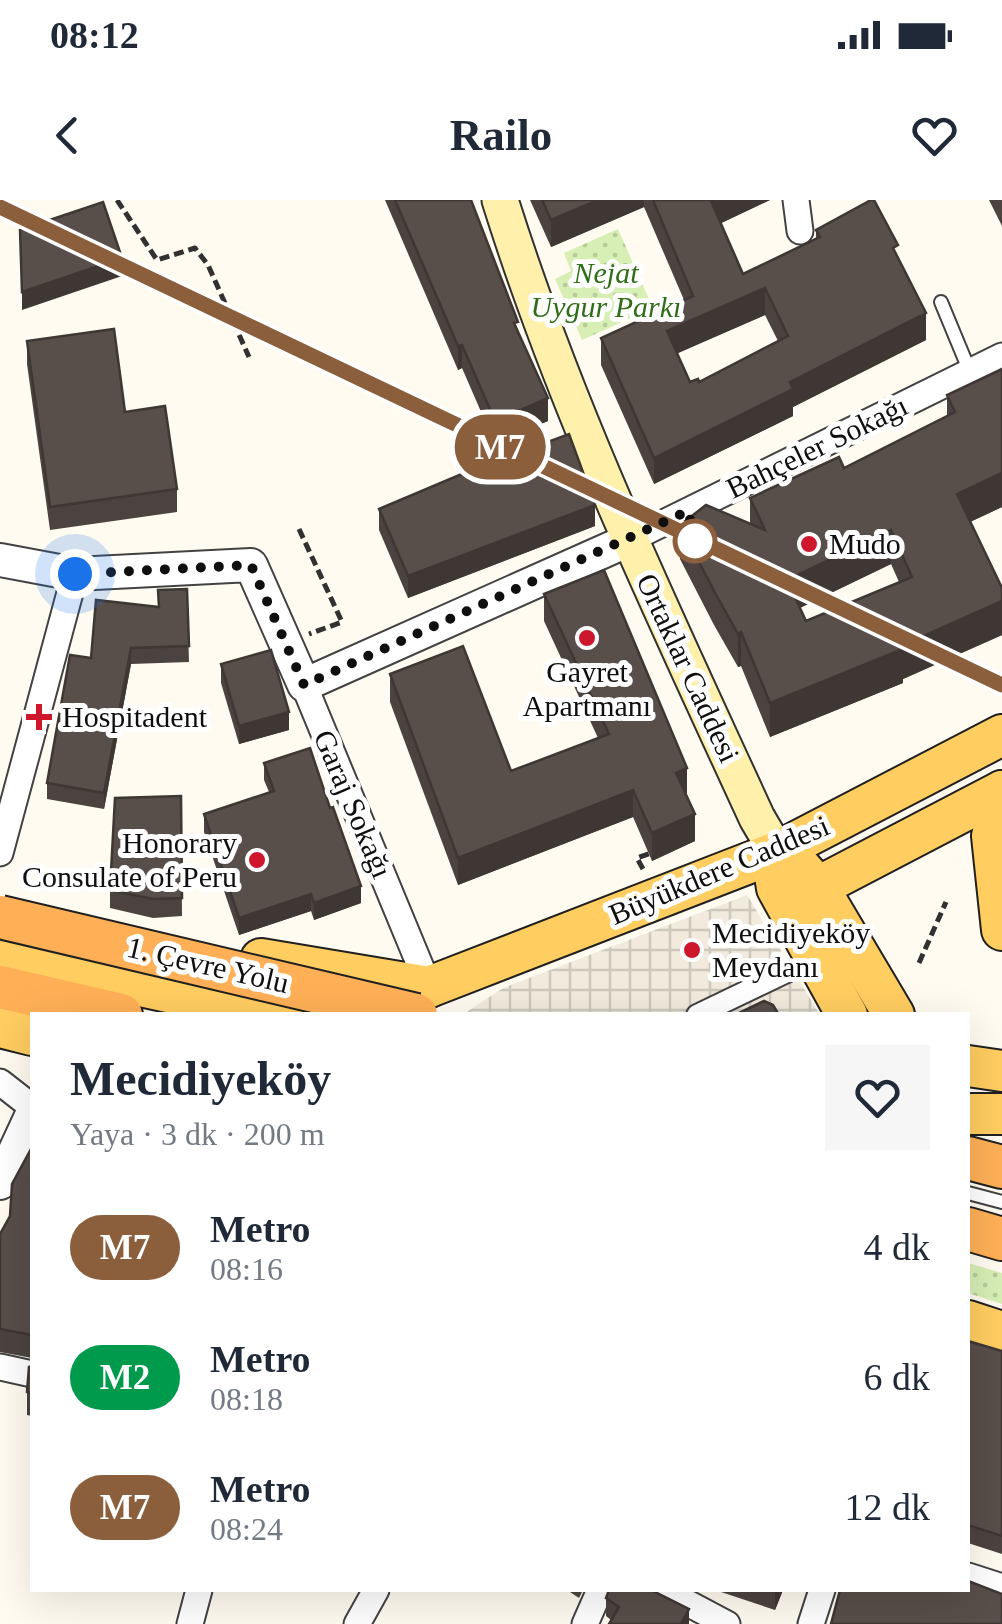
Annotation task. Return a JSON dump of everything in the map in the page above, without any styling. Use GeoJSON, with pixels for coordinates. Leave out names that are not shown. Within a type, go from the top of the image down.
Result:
{"type":"FeatureCollection","features":[{"type":"Feature","properties":{"kind":"highway","name":"1. Çevre Yolu"},"geometry":{"type":"LineString","coordinates":[[0,917],[423,1006]]}},
{"type":"Feature","properties":{"kind":"highway"},"geometry":{"type":"LineString","coordinates":[[0,987],[108,1012]]}},
{"type":"Feature","properties":{"kind":"highway"},"geometry":{"type":"LineString","coordinates":[[970,1231],[1002,1240]]}},
{"type":"Feature","properties":{"kind":"main road","name":"Ortaklar Caddesi"},"geometry":{"type":"LineString","coordinates":[[500,200],[526,282],[629,540],[776,852]]}},
{"type":"Feature","properties":{"kind":"main road","name":"Büyükdere Caddesi"},"geometry":{"type":"LineString","coordinates":[[366,1012],[398,1004],[423,1006],[776,852],[1002,735]]}},
{"type":"Feature","properties":{"kind":"main road","name":"Büyükdere Caddesi"},"geometry":{"type":"LineString","coordinates":[[818,887],[1002,791]]}},
{"type":"Feature","properties":{"kind":"main road"},"geometry":{"type":"LineString","coordinates":[[1002,791],[994,813],[992,836],[1002,930]]}},
{"type":"Feature","properties":{"kind":"main road"},"geometry":{"type":"LineString","coordinates":[[845,1012],[778,888],[776,852],[800,866],[818,887],[892,1012]]}},
{"type":"Feature","properties":{"kind":"main road"},"geometry":{"type":"LineString","coordinates":[[0,906],[311,968],[423,1006]]}},
{"type":"Feature","properties":{"kind":"main road"},"geometry":{"type":"LineString","coordinates":[[0,958],[236,1007],[288,1012]]}},
{"type":"Feature","properties":{"kind":"main road"},"geometry":{"type":"LineString","coordinates":[[0,1027],[30,1034]]}},
{"type":"Feature","properties":{"kind":"main road"},"geometry":{"type":"LineString","coordinates":[[970,1066],[1002,1072]]}},
{"type":"Feature","properties":{"kind":"main road"},"geometry":{"type":"LineString","coordinates":[[970,1114],[1002,1114]]}},
{"type":"Feature","properties":{"kind":"street"},"geometry":{"type":"LineString","coordinates":[[796,200],[800,231]]}},
{"type":"Feature","properties":{"kind":"street","name":"Bahçeler Sokağı"},"geometry":{"type":"LineString","coordinates":[[304,685],[629,540],[1002,356]]}},
{"type":"Feature","properties":{"kind":"street"},"geometry":{"type":"LineString","coordinates":[[0,560],[75,574],[0,853]]}},
{"type":"Feature","properties":{"kind":"street","name":"Garaj Sokağı"},"geometry":{"type":"LineString","coordinates":[[75,574],[251,565],[304,685],[423,1006]]}},
{"type":"Feature","properties":{"kind":"street"},"geometry":{"type":"LineString","coordinates":[[703,1012],[791,970]]}},
{"type":"Feature","properties":{"kind":"street"},"geometry":{"type":"LineString","coordinates":[[0,1082],[30,1108]]}},
{"type":"Feature","properties":{"kind":"street"},"geometry":{"type":"LineString","coordinates":[[0,1127],[30,1111]]}},
{"type":"Feature","properties":{"kind":"street"},"geometry":{"type":"LineString","coordinates":[[0,1183],[30,1115]]}},
{"type":"Feature","properties":{"kind":"street"},"geometry":{"type":"LineString","coordinates":[[0,1368],[30,1374]]}},
{"type":"Feature","properties":{"kind":"street"},"geometry":{"type":"LineString","coordinates":[[970,1577],[1002,1587]]}},
{"type":"Feature","properties":{"kind":"street"},"geometry":{"type":"LineString","coordinates":[[190,1624],[199,1592]]}},
{"type":"Feature","properties":{"kind":"street"},"geometry":{"type":"LineString","coordinates":[[356,1624],[375,1592]]}},
{"type":"Feature","properties":{"kind":"street"},"geometry":{"type":"LineString","coordinates":[[585,1624],[599,1592]]}},
{"type":"Feature","properties":{"kind":"street"},"geometry":{"type":"LineString","coordinates":[[666,1592],[727,1624]]}},
{"type":"Feature","properties":{"kind":"street"},"geometry":{"type":"LineString","coordinates":[[811,1624],[821,1592]]}},
{"type":"Feature","properties":{"kind":"lane"},"geometry":{"type":"LineString","coordinates":[[941,302],[970,372]]}},
{"type":"Feature","properties":{"kind":"lane"},"geometry":{"type":"LineString","coordinates":[[0,958],[251,1012]]}},
{"type":"Feature","properties":{"kind":"lane"},"geometry":{"type":"LineString","coordinates":[[978,1169],[1002,1202]]}},
{"type":"Feature","properties":{"kind":"path"},"geometry":{"type":"LineString","coordinates":[[117,200],[157,260],[195,248],[208,265],[249,357]]}},
{"type":"Feature","properties":{"kind":"path"},"geometry":{"type":"LineString","coordinates":[[286,642],[342,622],[300,529]]}},
{"type":"Feature","properties":{"kind":"path"},"geometry":{"type":"LineString","coordinates":[[644,869],[637,858],[663,847]]}},
{"type":"Feature","properties":{"kind":"path"},"geometry":{"type":"LineString","coordinates":[[919,963],[946,902]]}},
{"type":"Feature","properties":{"kind":"green space","name":"Nejat Uygur Parkı"},"geometry":{"type":"Polygon","coordinates":[[[618,229],[653,308],[582,340],[555,279],[571,271],[564,253],[618,229]]]}},
{"type":"Feature","properties":{"kind":"green space"},"geometry":{"type":"Polygon","coordinates":[[[970,1264],[1002,1273],[1002,1304],[970,1294],[970,1264]]]}},
{"type":"Feature","properties":{"kind":"shaded area","name":"Mecidiyeköy Meydanı"},"geometry":{"type":"Polygon","coordinates":[[[747,895],[818,1012],[467,1012],[503,988],[747,895]]]}},
{"type":"Feature","properties":{"kind":"building"},"geometry":{"type":"Polygon","coordinates":[[[395,200],[471,200],[518,322],[514,323],[548,398],[495,421],[395,200]]]}},
{"type":"Feature","properties":{"kind":"building"},"geometry":{"type":"Polygon","coordinates":[[[542,200],[598,200],[551,220],[542,200]]]}},
{"type":"Feature","properties":{"kind":"building"},"geometry":{"type":"Polygon","coordinates":[[[653,200],[714,200],[711,201],[743,274],[820,237],[816,230],[874,200],[926,313],[790,382],[793,389],[654,458],[601,338],[693,296],[653,200]],[[765,288],[667,331],[690,382],[699,382],[788,336],[765,288]]]}},
{"type":"Feature","properties":{"kind":"building"},"geometry":{"type":"Polygon","coordinates":[[[103,202],[122,258],[22,292],[20,230],[103,202]]]}},
{"type":"Feature","properties":{"kind":"building"},"geometry":{"type":"Polygon","coordinates":[[[114,329],[125,412],[165,406],[177,489],[50,507],[27,341],[114,329]]]}},
{"type":"Feature","properties":{"kind":"building"},"geometry":{"type":"Polygon","coordinates":[[[1002,369],[1002,473],[957,494],[1002,588],[1002,601],[901,646],[903,649],[770,703],[741,632],[738,634],[680,525],[706,505],[765,530],[750,498],[839,457],[844,468],[955,412],[947,395],[1002,369]],[[891,530],[787,580],[806,621],[912,577],[891,530]]]}},
{"type":"Feature","properties":{"kind":"building"},"geometry":{"type":"Polygon","coordinates":[[[569,434],[595,505],[408,576],[379,509],[569,434]]]}},
{"type":"Feature","properties":{"kind":"building"},"geometry":{"type":"Polygon","coordinates":[[[604,570],[687,768],[676,773],[695,814],[652,833],[633,790],[458,858],[390,674],[463,646],[511,771],[609,734],[544,594],[604,570]]]}},
{"type":"Feature","properties":{"kind":"building"},"geometry":{"type":"Polygon","coordinates":[[[187,589],[189,646],[131,648],[104,793],[47,783],[70,655],[91,658],[96,600],[159,607],[158,590],[187,589]]]}},
{"type":"Feature","properties":{"kind":"building"},"geometry":{"type":"Polygon","coordinates":[[[271,650],[289,712],[239,726],[221,664],[271,650]]]}},
{"type":"Feature","properties":{"kind":"building"},"geometry":{"type":"Polygon","coordinates":[[[310,748],[361,886],[314,903],[311,894],[239,918],[204,814],[274,791],[264,763],[310,748]]]}},
{"type":"Feature","properties":{"kind":"building"},"geometry":{"type":"Polygon","coordinates":[[[181,796],[182,898],[153,899],[110,890],[115,798],[181,796]]]}},
{"type":"Feature","properties":{"kind":"building"},"geometry":{"type":"Polygon","coordinates":[[[764,1001],[777,1012],[741,1012],[764,1001]]]}},
{"type":"Feature","properties":{"kind":"building"},"geometry":{"type":"Polygon","coordinates":[[[30,1151],[30,1335],[0,1329],[0,1234],[10,1216],[12,1184],[30,1151]]]}},
{"type":"Feature","properties":{"kind":"building"},"geometry":{"type":"Polygon","coordinates":[[[970,1342],[1002,1351],[1002,1536],[970,1526],[970,1342]]]}},
{"type":"Feature","properties":{"kind":"building"},"geometry":{"type":"Polygon","coordinates":[[[970,1582],[1002,1594],[1002,1624],[831,1624],[839,1592],[970,1592],[970,1582]]]}},
{"type":"Feature","properties":{"kind":"building"},"geometry":{"type":"Polygon","coordinates":[[[608,1592],[655,1592],[689,1609],[681,1624],[609,1624],[619,1607],[606,1598],[608,1592]]]}},
{"type":"Feature","properties":{"kind":"metro line","name":"M7"},"geometry":{"type":"LineString","coordinates":[[0,207],[1002,685]]}},
{"type":"Feature","properties":{"kind":"place","name":"Mudo"},"geometry":{"type":"Point","coordinates":[809,544]}},
{"type":"Feature","properties":{"kind":"place","name":"Gayret Apartmanı"},"geometry":{"type":"Point","coordinates":[587,638]}},
{"type":"Feature","properties":{"kind":"place","name":"Hospitadent"},"geometry":{"type":"Point","coordinates":[39,717]}},
{"type":"Feature","properties":{"kind":"place","name":"Honorary Consulate of Peru"},"geometry":{"type":"Point","coordinates":[257,860]}},
{"type":"Feature","properties":{"kind":"place","name":"Mecidiyeköy Meydanı"},"geometry":{"type":"Point","coordinates":[692,950]}},
{"type":"Feature","properties":{"kind":"route"},"geometry":{"type":"LineString","coordinates":[[75,574],[251,565],[304,685],[688,511],[695,541]]}}]}
